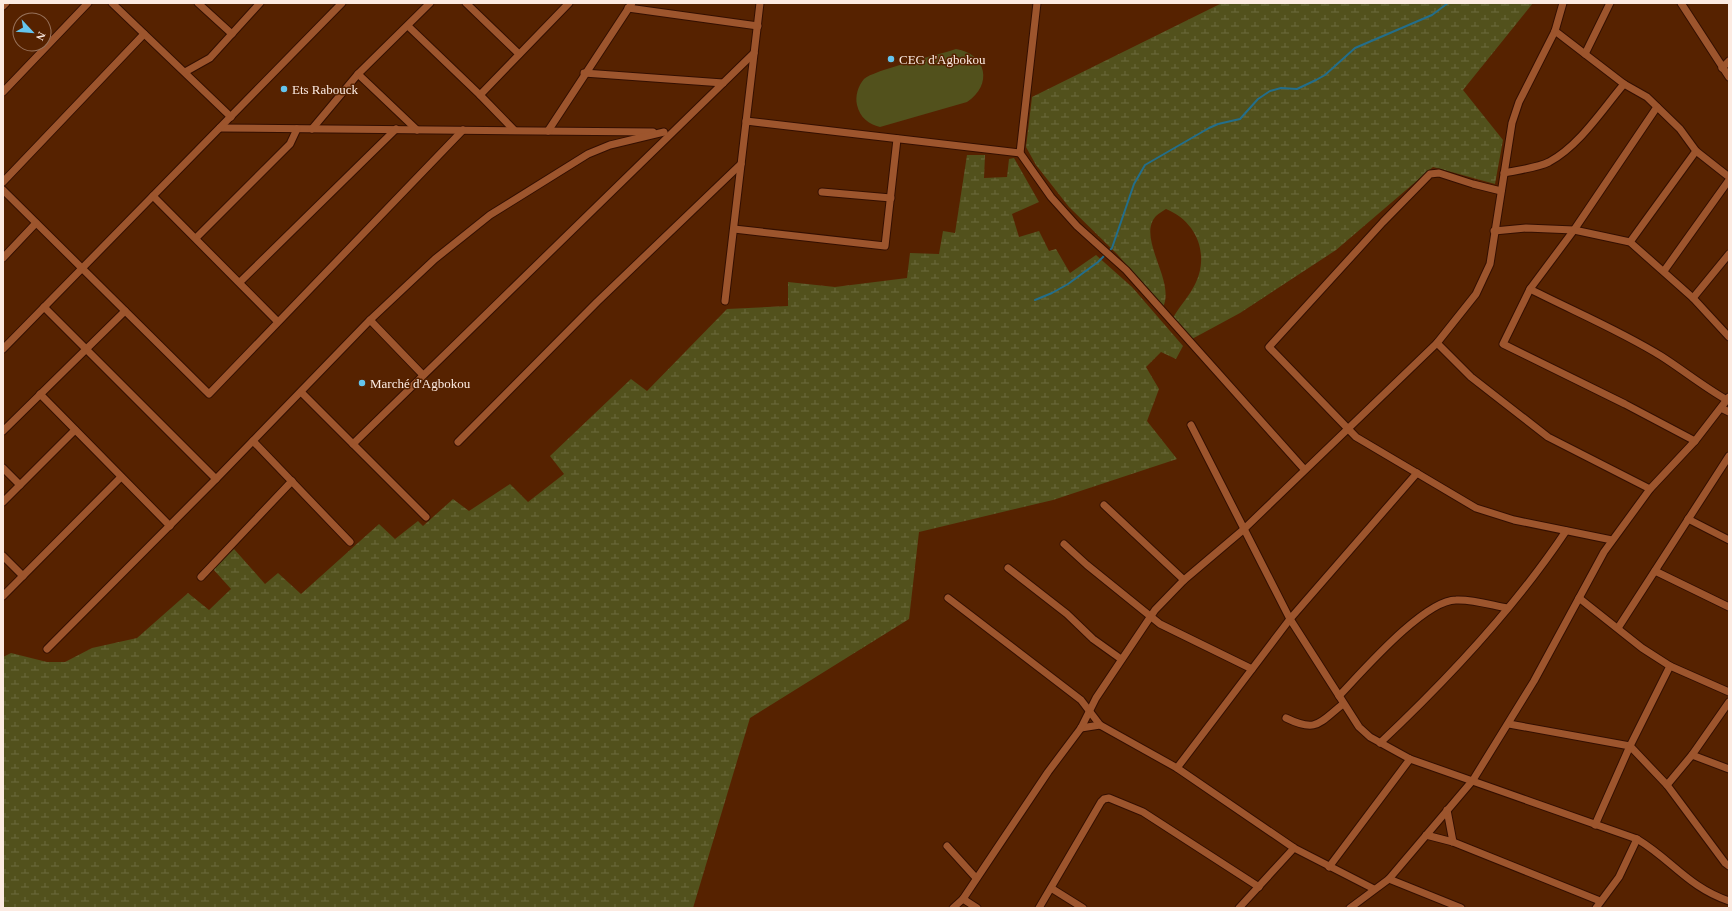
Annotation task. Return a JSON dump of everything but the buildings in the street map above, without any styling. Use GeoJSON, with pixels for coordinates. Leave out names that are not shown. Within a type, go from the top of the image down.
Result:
{"type":"FeatureCollection","features":[{"type":"Feature","properties":{"kind":"street"},"geometry":{"type":"LineString","coordinates":[[3,6],[6,3]]}},
{"type":"Feature","properties":{"kind":"street"},"geometry":{"type":"LineString","coordinates":[[3,92],[88,3]]}},
{"type":"Feature","properties":{"kind":"street"},"geometry":{"type":"LineString","coordinates":[[112,3],[231,117]]}},
{"type":"Feature","properties":{"kind":"street"},"geometry":{"type":"LineString","coordinates":[[198,3],[232,34]]}},
{"type":"Feature","properties":{"kind":"street"},"geometry":{"type":"LineString","coordinates":[[185,72],[210,58],[260,3]]}},
{"type":"Feature","properties":{"kind":"street"},"geometry":{"type":"LineString","coordinates":[[4,345],[44,307],[342,3]]}},
{"type":"Feature","properties":{"kind":"street"},"geometry":{"type":"LineString","coordinates":[[312,129],[358,74],[430,3]]}},
{"type":"Feature","properties":{"kind":"street"},"geometry":{"type":"LineString","coordinates":[[480,95],[569,3]]}},
{"type":"Feature","properties":{"kind":"street"},"geometry":{"type":"LineString","coordinates":[[725,301],[760,3]]}},
{"type":"Feature","properties":{"kind":"street"},"geometry":{"type":"LineString","coordinates":[[1037,3],[1020,153],[1050,197],[1077,226],[1112,257],[1304,469]]}},
{"type":"Feature","properties":{"kind":"street"},"geometry":{"type":"LineString","coordinates":[[953,908],[963,899],[1048,772],[1081,728],[1096,698],[1150,616],[1184,580],[1243,530],[1304,469],[1436,343],[1476,294],[1485,276],[1492,253],[1494,231],[1512,123],[1519,102],[1555,31],[1563,3]]}},
{"type":"Feature","properties":{"kind":"street"},"geometry":{"type":"LineString","coordinates":[[1585,54],[1610,3]]}},
{"type":"Feature","properties":{"kind":"street"},"geometry":{"type":"LineString","coordinates":[[1681,3],[1729,77]]}},
{"type":"Feature","properties":{"kind":"street"},"geometry":{"type":"LineString","coordinates":[[471,5],[519,54]]}},
{"type":"Feature","properties":{"kind":"street"},"geometry":{"type":"LineString","coordinates":[[548,131],[584,73],[630,6],[758,26]]}},
{"type":"Feature","properties":{"kind":"street"},"geometry":{"type":"LineString","coordinates":[[408,26],[514,130]]}},
{"type":"Feature","properties":{"kind":"street"},"geometry":{"type":"LineString","coordinates":[[1555,31],[1624,84],[1647,97],[1680,129],[1696,151],[1729,177]]}},
{"type":"Feature","properties":{"kind":"street"},"geometry":{"type":"LineString","coordinates":[[3,182],[144,34]]}},
{"type":"Feature","properties":{"kind":"street"},"geometry":{"type":"LineString","coordinates":[[353,444],[754,53]]}},
{"type":"Feature","properties":{"kind":"street"},"geometry":{"type":"LineString","coordinates":[[1722,68],[1729,60]]}},
{"type":"Feature","properties":{"kind":"street"},"geometry":{"type":"LineString","coordinates":[[584,73],[723,83]]}},
{"type":"Feature","properties":{"kind":"street"},"geometry":{"type":"LineString","coordinates":[[358,74],[417,130]]}},
{"type":"Feature","properties":{"kind":"street"},"geometry":{"type":"LineString","coordinates":[[1504,173],[1548,162],[1563,152],[1581,136],[1624,84]]}},
{"type":"Feature","properties":{"kind":"street"},"geometry":{"type":"LineString","coordinates":[[1657,107],[1574,230],[1530,289],[1503,344],[1625,404],[1695,441]]}},
{"type":"Feature","properties":{"kind":"street"},"geometry":{"type":"LineString","coordinates":[[746,121],[1020,153]]}},
{"type":"Feature","properties":{"kind":"street"},"geometry":{"type":"LineString","coordinates":[[220,128],[673,132]]}},
{"type":"Feature","properties":{"kind":"street"},"geometry":{"type":"LineString","coordinates":[[196,238],[290,144],[297,129]]}},
{"type":"Feature","properties":{"kind":"street"},"geometry":{"type":"LineString","coordinates":[[240,282],[396,129]]}},
{"type":"Feature","properties":{"kind":"street"},"geometry":{"type":"LineString","coordinates":[[3,190],[209,394],[463,130]]}},
{"type":"Feature","properties":{"kind":"street"},"geometry":{"type":"LineString","coordinates":[[47,649],[170,526],[370,320],[435,259],[497,211],[596,150],[664,132]]}},
{"type":"Feature","properties":{"kind":"street"},"geometry":{"type":"LineString","coordinates":[[734,229],[885,246],[897,139]]}},
{"type":"Feature","properties":{"kind":"street"},"geometry":{"type":"LineString","coordinates":[[1630,242],[1696,151]]}},
{"type":"Feature","properties":{"kind":"street"},"geometry":{"type":"LineString","coordinates":[[458,442],[597,302],[741,164]]}},
{"type":"Feature","properties":{"kind":"street"},"geometry":{"type":"LineString","coordinates":[[1501,191],[1439,173],[1430,174],[1383,222],[1269,347],[1346,429],[1373,447],[1476,508],[1514,520],[1612,540]]}},
{"type":"Feature","properties":{"kind":"street"},"geometry":{"type":"LineString","coordinates":[[1664,271],[1729,180]]}},
{"type":"Feature","properties":{"kind":"street"},"geometry":{"type":"LineString","coordinates":[[822,192],[891,198]]}},
{"type":"Feature","properties":{"kind":"street"},"geometry":{"type":"LineString","coordinates":[[153,196],[278,321]]}},
{"type":"Feature","properties":{"kind":"street"},"geometry":{"type":"LineString","coordinates":[[3,258],[36,223]]}},
{"type":"Feature","properties":{"kind":"street"},"geometry":{"type":"LineString","coordinates":[[1494,231],[1526,228],[1574,230],[1630,242],[1693,298],[1729,337]]}},
{"type":"Feature","properties":{"kind":"street"},"geometry":{"type":"LineString","coordinates":[[1693,298],[1729,254]]}},
{"type":"Feature","properties":{"kind":"street"},"geometry":{"type":"LineString","coordinates":[[1350,908],[1389,879],[1473,780],[1509,724],[1612,540],[1650,489],[1695,441],[1728,399],[1704,387],[1662,356],[1635,341],[1530,289]]}},
{"type":"Feature","properties":{"kind":"street"},"geometry":{"type":"LineString","coordinates":[[44,307],[216,479]]}},
{"type":"Feature","properties":{"kind":"street"},"geometry":{"type":"LineString","coordinates":[[3,431],[125,311]]}},
{"type":"Feature","properties":{"kind":"street"},"geometry":{"type":"LineString","coordinates":[[370,320],[424,376]]}},
{"type":"Feature","properties":{"kind":"street"},"geometry":{"type":"LineString","coordinates":[[1436,343],[1477,382],[1548,437],[1650,489]]}},
{"type":"Feature","properties":{"kind":"street"},"geometry":{"type":"LineString","coordinates":[[301,392],[426,517]]}},
{"type":"Feature","properties":{"kind":"street"},"geometry":{"type":"LineString","coordinates":[[40,394],[170,526]]}},
{"type":"Feature","properties":{"kind":"street"},"geometry":{"type":"LineString","coordinates":[[1721,408],[1729,412]]}},
{"type":"Feature","properties":{"kind":"street"},"geometry":{"type":"LineString","coordinates":[[1191,425],[1243,530],[1290,619],[1359,727],[1380,743],[1410,759],[1637,839],[1650,847],[1694,885],[1729,901]]}},
{"type":"Feature","properties":{"kind":"street"},"geometry":{"type":"LineString","coordinates":[[3,502],[75,430]]}},
{"type":"Feature","properties":{"kind":"street"},"geometry":{"type":"LineString","coordinates":[[253,441],[350,542]]}},
{"type":"Feature","properties":{"kind":"street"},"geometry":{"type":"LineString","coordinates":[[1618,628],[1729,456]]}},
{"type":"Feature","properties":{"kind":"street"},"geometry":{"type":"LineString","coordinates":[[3,468],[20,485]]}},
{"type":"Feature","properties":{"kind":"street"},"geometry":{"type":"LineString","coordinates":[[1177,768],[1290,619],[1418,473]]}},
{"type":"Feature","properties":{"kind":"street"},"geometry":{"type":"LineString","coordinates":[[3,596],[121,477]]}},
{"type":"Feature","properties":{"kind":"street"},"geometry":{"type":"LineString","coordinates":[[201,577],[292,481]]}},
{"type":"Feature","properties":{"kind":"street"},"geometry":{"type":"LineString","coordinates":[[1104,505],[1184,580]]}},
{"type":"Feature","properties":{"kind":"street"},"geometry":{"type":"LineString","coordinates":[[1688,519],[1729,540]]}},
{"type":"Feature","properties":{"kind":"street"},"geometry":{"type":"LineString","coordinates":[[1380,743],[1424,701],[1507,608],[1535,576],[1566,531]]}},
{"type":"Feature","properties":{"kind":"street"},"geometry":{"type":"LineString","coordinates":[[1064,544],[1087,566],[1150,616],[1174,632],[1252,669]]}},
{"type":"Feature","properties":{"kind":"street"},"geometry":{"type":"LineString","coordinates":[[3,556],[23,576]]}},
{"type":"Feature","properties":{"kind":"street"},"geometry":{"type":"LineString","coordinates":[[1008,568],[1067,614],[1098,643],[1121,659]]}},
{"type":"Feature","properties":{"kind":"street"},"geometry":{"type":"LineString","coordinates":[[1655,571],[1729,607]]}},
{"type":"Feature","properties":{"kind":"street"},"geometry":{"type":"LineString","coordinates":[[948,598],[1080,700],[1100,725],[1177,768],[1294,848],[1374,889]]}},
{"type":"Feature","properties":{"kind":"street"},"geometry":{"type":"LineString","coordinates":[[1579,598],[1642,648],[1670,666],[1729,692]]}},
{"type":"Feature","properties":{"kind":"street"},"geometry":{"type":"LineString","coordinates":[[1339,696],[1416,619],[1431,607],[1456,600],[1507,608]]}},
{"type":"Feature","properties":{"kind":"street"},"geometry":{"type":"LineString","coordinates":[[1595,825],[1630,746],[1670,666]]}},
{"type":"Feature","properties":{"kind":"street"},"geometry":{"type":"LineString","coordinates":[[1080,700],[1096,698]]}},
{"type":"Feature","properties":{"kind":"street"},"geometry":{"type":"LineString","coordinates":[[1667,785],[1692,755],[1729,702]]}},
{"type":"Feature","properties":{"kind":"street"},"geometry":{"type":"LineString","coordinates":[[1286,718],[1304,726],[1310,726],[1318,723],[1343,704]]}},
{"type":"Feature","properties":{"kind":"street"},"geometry":{"type":"LineString","coordinates":[[1509,724],[1630,746],[1667,785],[1725,863],[1729,866]]}},
{"type":"Feature","properties":{"kind":"street"},"geometry":{"type":"LineString","coordinates":[[1081,728],[1100,725]]}},
{"type":"Feature","properties":{"kind":"street"},"geometry":{"type":"LineString","coordinates":[[1692,755],[1729,769]]}},
{"type":"Feature","properties":{"kind":"street"},"geometry":{"type":"LineString","coordinates":[[1329,867],[1410,759]]}},
{"type":"Feature","properties":{"kind":"street"},"geometry":{"type":"LineString","coordinates":[[1039,908],[1101,802],[1104,799],[1109,798],[1142,812],[1259,887]]}},
{"type":"Feature","properties":{"kind":"street"},"geometry":{"type":"LineString","coordinates":[[1447,810],[1453,842]]}},
{"type":"Feature","properties":{"kind":"street"},"geometry":{"type":"LineString","coordinates":[[1426,835],[1453,842],[1600,901]]}},
{"type":"Feature","properties":{"kind":"street"},"geometry":{"type":"LineString","coordinates":[[1596,908],[1619,877],[1637,839]]}},
{"type":"Feature","properties":{"kind":"street"},"geometry":{"type":"LineString","coordinates":[[947,846],[976,878]]}},
{"type":"Feature","properties":{"kind":"street"},"geometry":{"type":"LineString","coordinates":[[1239,908],[1294,848]]}},
{"type":"Feature","properties":{"kind":"street"},"geometry":{"type":"LineString","coordinates":[[1389,879],[1462,908]]}},
{"type":"Feature","properties":{"kind":"street"},"geometry":{"type":"LineString","coordinates":[[1051,888],[1083,908]]}},
{"type":"Feature","properties":{"kind":"street"},"geometry":{"type":"LineString","coordinates":[[963,899],[977,908]]}},
{"type":"Feature","properties":{"kind":"green space"},"geometry":{"type":"Polygon","coordinates":[[[1222,3],[1533,3],[1463,90],[1503,140],[1495,184],[1433,167],[1336,250],[1240,313],[1192,339],[1173,318],[1193,288],[1201,264],[1201,253],[1198,242],[1186,222],[1166,209],[1156,216],[1151,225],[1150,236],[1165,285],[1166,297],[1163,307],[1117,254],[1069,207],[1036,165],[1026,147],[1032,97],[1222,3]]]}},
{"type":"Feature","properties":{"kind":"green space"},"geometry":{"type":"Polygon","coordinates":[[[956,49],[966,52],[974,57],[980,63],[983,71],[981,87],[967,102],[880,127],[872,124],[860,114],[856,102],[859,88],[864,79],[880,71],[956,49]]]}},
{"type":"Feature","properties":{"kind":"green space"},"geometry":{"type":"Polygon","coordinates":[[[967,155],[985,155],[984,178],[1007,177],[1009,159],[1014,158],[1039,202],[1012,214],[1019,237],[1039,231],[1049,251],[1056,249],[1070,273],[1096,255],[1132,287],[1183,346],[1176,359],[1161,352],[1146,367],[1159,389],[1147,421],[1177,459],[1053,500],[919,532],[909,619],[750,718],[693,908],[3,908],[3,657],[11,653],[47,662],[65,662],[92,648],[137,638],[188,593],[209,610],[231,589],[213,569],[234,549],[265,584],[278,573],[301,594],[379,524],[395,539],[418,521],[423,526],[453,499],[469,511],[510,484],[528,502],[564,474],[550,456],[631,379],[647,391],[727,309],[788,306],[788,282],[835,287],[907,278],[910,253],[939,254],[943,231],[955,233],[967,155]]]}},
{"type":"Feature","properties":{"kind":"waterway"},"geometry":{"type":"LineString","coordinates":[[1035,300],[1068,284],[1098,262],[1112,248],[1134,184],[1145,165],[1209,128],[1218,124],[1240,119],[1258,99],[1270,91],[1281,88],[1297,89],[1316,80],[1325,75],[1355,48],[1432,15],[1448,3]]}},
{"type":"Feature","properties":{"kind":"place","name":"CEG d'Agbokou"},"geometry":{"type":"Point","coordinates":[891,59]}},
{"type":"Feature","properties":{"kind":"place","name":"Ets Rabouck"},"geometry":{"type":"Point","coordinates":[284,89]}},
{"type":"Feature","properties":{"kind":"place","name":"Marché d'Agbokou"},"geometry":{"type":"Point","coordinates":[362,383]}}]}
